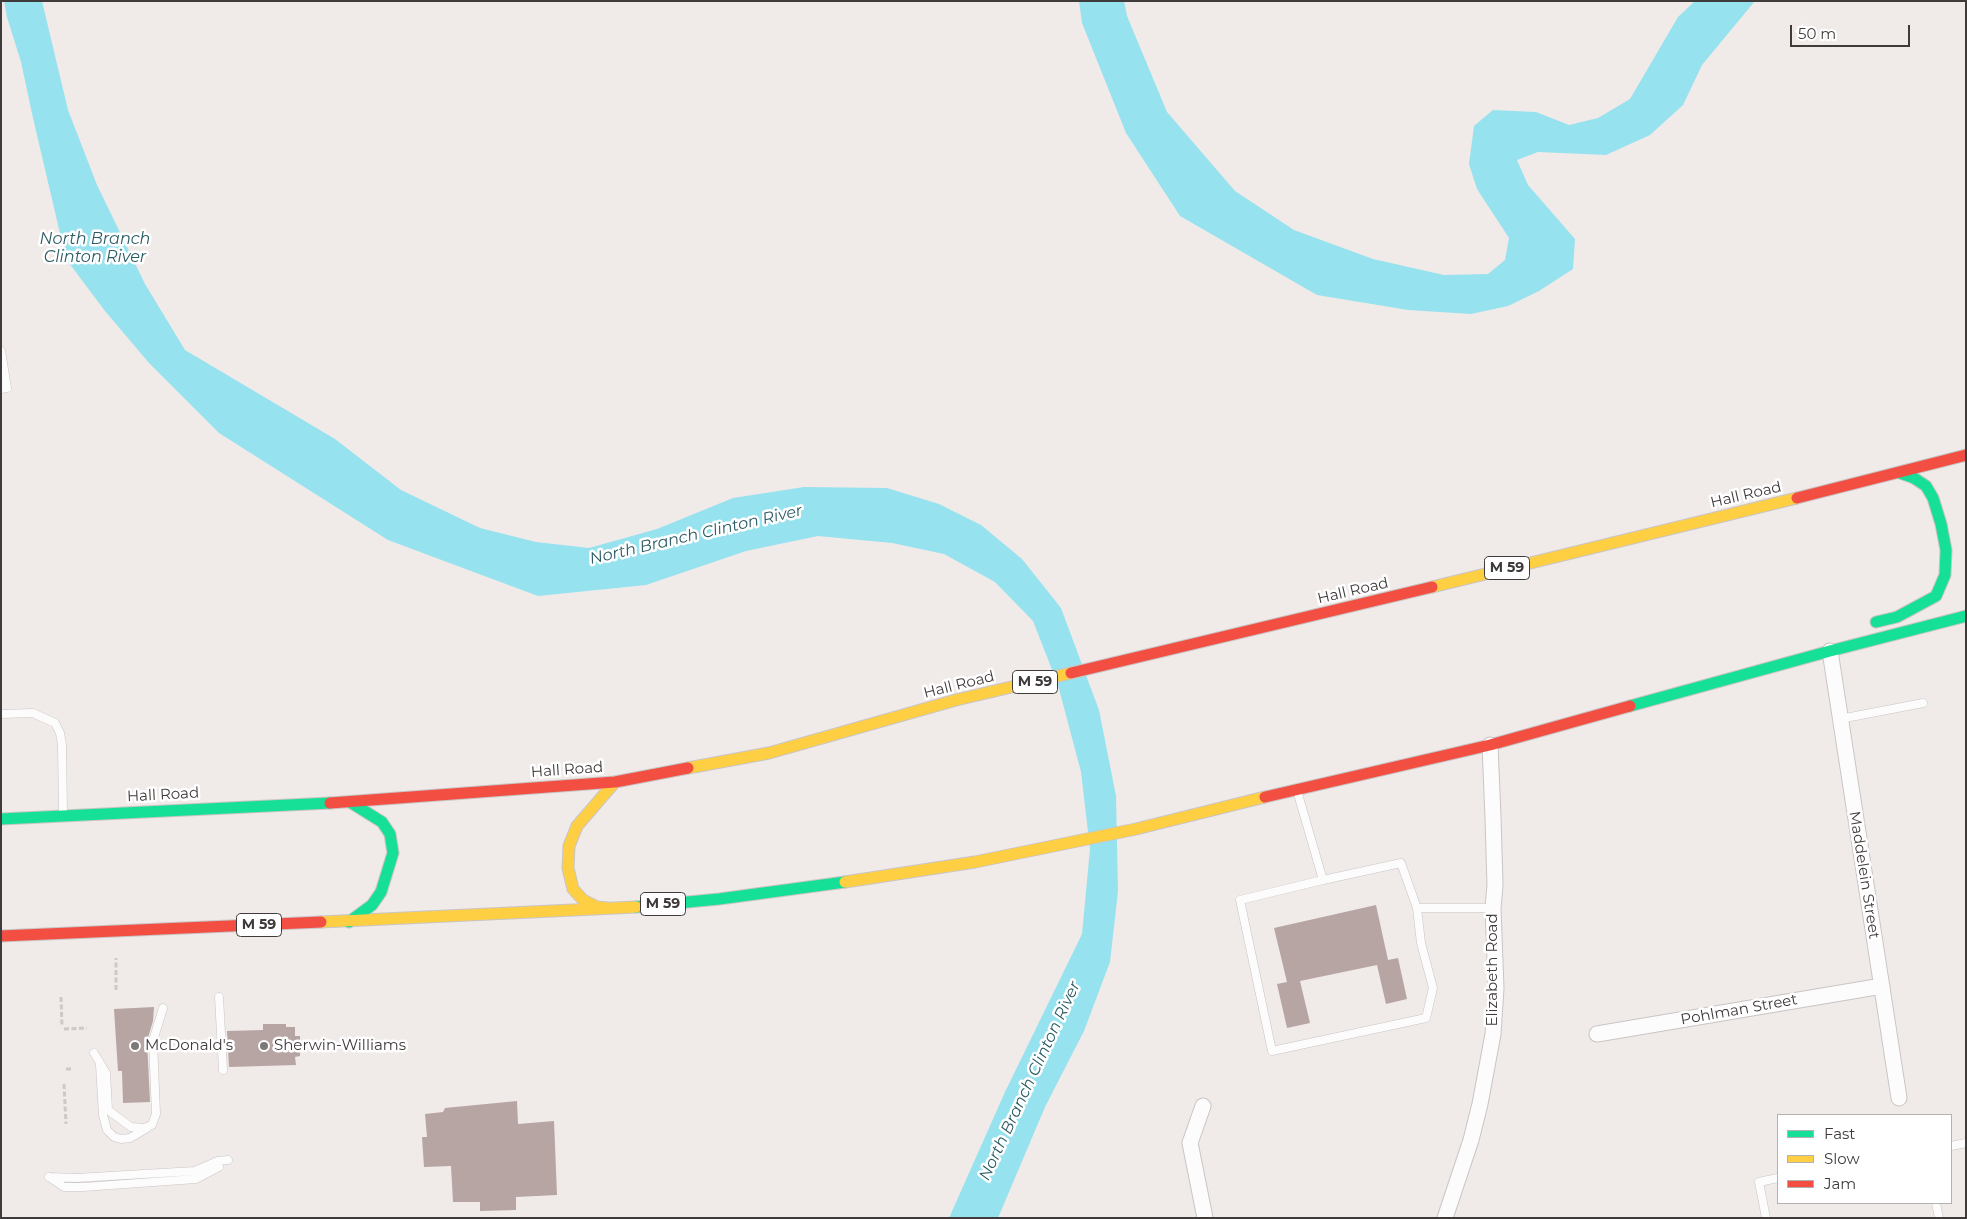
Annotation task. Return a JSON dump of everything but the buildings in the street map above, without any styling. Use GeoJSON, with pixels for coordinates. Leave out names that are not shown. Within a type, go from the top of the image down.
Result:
{"type":"FeatureCollection","features":[{"type":"Feature","properties":{"kind":"highway","name":"Hall Road"},"geometry":{"type":"LineString","coordinates":[[1,819],[350,802],[615,782],[769,752],[956,700],[1376,602],[1966,455]]}},
{"type":"Feature","properties":{"kind":"highway"},"geometry":{"type":"LineString","coordinates":[[1862,626],[1897,617],[1936,596],[1945,575],[1946,550],[1933,498],[1926,486],[1900,472]]}},
{"type":"Feature","properties":{"kind":"highway","name":"M 59"},"geometry":{"type":"LineString","coordinates":[[1,936],[615,909],[719,899],[848,882],[975,862],[1136,830],[1296,790],[1490,745],[1830,651],[1966,616]]}},
{"type":"Feature","properties":{"kind":"highway"},"geometry":{"type":"LineString","coordinates":[[1566,724],[1597,704]]}},
{"type":"Feature","properties":{"kind":"highway"},"geometry":{"type":"LineString","coordinates":[[615,782],[577,826],[569,846],[568,868],[573,889],[582,900],[597,907],[615,909]]}},
{"type":"Feature","properties":{"kind":"highway"},"geometry":{"type":"LineString","coordinates":[[349,922],[372,905],[381,892],[392,854],[390,834],[382,822],[350,802]]}},
{"type":"Feature","properties":{"kind":"street","name":"Maddelein Street"},"geometry":{"type":"LineString","coordinates":[[1830,651],[1899,1098]]}},
{"type":"Feature","properties":{"kind":"street","name":"Elizabeth Road"},"geometry":{"type":"LineString","coordinates":[[1445,1218],[1470,1140],[1488,1066],[1493,1034],[1496,988],[1493,908],[1495,885],[1490,745]]}},
{"type":"Feature","properties":{"kind":"street","name":"Pohlman Street"},"geometry":{"type":"LineString","coordinates":[[1596,1034],[1882,986]]}},
{"type":"Feature","properties":{"kind":"street"},"geometry":{"type":"LineString","coordinates":[[1203,1106],[1190,1143],[1205,1218]]}},
{"type":"Feature","properties":{"kind":"lane"},"geometry":{"type":"LineString","coordinates":[[1,351],[7,388],[1,389]]}},
{"type":"Feature","properties":{"kind":"lane"},"geometry":{"type":"LineString","coordinates":[[1840,719],[1923,703]]}},
{"type":"Feature","properties":{"kind":"lane"},"geometry":{"type":"LineString","coordinates":[[1,714],[32,713],[55,723],[60,733],[62,745],[63,815]]}},
{"type":"Feature","properties":{"kind":"lane"},"geometry":{"type":"LineString","coordinates":[[1296,790],[1323,880]]}},
{"type":"Feature","properties":{"kind":"lane"},"geometry":{"type":"LineString","coordinates":[[1401,863],[1416,908],[1421,942],[1433,988],[1426,1018],[1272,1051],[1240,900],[1323,880],[1401,863]]}},
{"type":"Feature","properties":{"kind":"lane"},"geometry":{"type":"LineString","coordinates":[[1416,908],[1493,908]]}},
{"type":"Feature","properties":{"kind":"lane"},"geometry":{"type":"LineString","coordinates":[[219,997],[223,1070]]}},
{"type":"Feature","properties":{"kind":"lane"},"geometry":{"type":"LineString","coordinates":[[100,1063],[103,1115],[107,1130],[114,1137],[121,1139],[140,1133],[152,1125],[156,1114],[153,1041],[163,1008]]}},
{"type":"Feature","properties":{"kind":"lane"},"geometry":{"type":"LineString","coordinates":[[94,1053],[106,1073],[108,1110],[131,1127],[144,1128],[152,1125]]}},
{"type":"Feature","properties":{"kind":"lane"},"geometry":{"type":"LineString","coordinates":[[1952,1146],[1966,1143]]}},
{"type":"Feature","properties":{"kind":"lane"},"geometry":{"type":"LineString","coordinates":[[218,1167],[196,1179],[83,1187],[64,1187],[47,1177],[76,1178],[195,1171],[218,1160],[228,1160]]}},
{"type":"Feature","properties":{"kind":"lane"},"geometry":{"type":"LineString","coordinates":[[1766,1218],[1759,1182],[1777,1178]]}},
{"type":"Feature","properties":{"kind":"lane"},"geometry":{"type":"LineString","coordinates":[[1936,1204],[1939,1218]]}},
{"type":"Feature","properties":{"kind":"path"},"geometry":{"type":"LineString","coordinates":[[116,958],[116,990]]}},
{"type":"Feature","properties":{"kind":"path"},"geometry":{"type":"LineString","coordinates":[[61,997],[63,1028],[87,1028]]}},
{"type":"Feature","properties":{"kind":"path"},"geometry":{"type":"LineString","coordinates":[[66,1069],[73,1069]]}},
{"type":"Feature","properties":{"kind":"path"},"geometry":{"type":"LineString","coordinates":[[64,1084],[66,1124]]}},
{"type":"Feature","properties":{"kind":"water","name":"North Branch Clinton River"},"geometry":{"type":"Polygon","coordinates":[[[4,1],[42,1],[68,110],[97,185],[145,284],[185,350],[335,439],[401,490],[480,528],[536,542],[589,548],[657,529],[733,498],[804,487],[887,488],[939,504],[981,525],[1022,559],[1061,608],[1099,710],[1116,796],[1118,891],[1110,962],[1084,1031],[1045,1107],[998,1218],[949,1218],[1005,1092],[1082,934],[1090,849],[1081,772],[1058,685],[1033,621],[995,582],[944,554],[892,543],[818,536],[746,551],[646,585],[538,596],[388,540],[219,433],[149,363],[105,311],[66,259],[21,62],[4,1]]]}},
{"type":"Feature","properties":{"kind":"water"},"geometry":{"type":"Polygon","coordinates":[[[1079,1],[1124,1],[1127,16],[1167,112],[1235,191],[1294,230],[1373,259],[1444,275],[1488,274],[1505,260],[1509,238],[1477,189],[1469,164],[1474,126],[1493,110],[1536,112],[1569,125],[1598,118],[1630,99],[1678,17],[1695,1],[1755,1],[1702,65],[1683,105],[1650,135],[1606,155],[1538,152],[1517,160],[1528,185],[1575,239],[1573,269],[1539,291],[1508,306],[1471,314],[1408,310],[1317,295],[1180,216],[1126,133],[1082,23],[1079,1]]]}},
{"type":"Feature","properties":{"kind":"traffic: fast"},"geometry":{"type":"LineString","coordinates":[[1876,622],[1897,617],[1936,596],[1945,575],[1946,550],[1933,498],[1926,486],[1914,478],[1900,473]]}},
{"type":"Feature","properties":{"kind":"traffic: fast"},"geometry":{"type":"LineString","coordinates":[[1630,706],[1966,616]]}},
{"type":"Feature","properties":{"kind":"traffic: fast"},"geometry":{"type":"LineString","coordinates":[[349,922],[372,905],[381,892],[393,853],[390,834],[382,822],[350,802]]}},
{"type":"Feature","properties":{"kind":"traffic: fast"},"geometry":{"type":"LineString","coordinates":[[1,819],[330,803]]}},
{"type":"Feature","properties":{"kind":"traffic: fast"},"geometry":{"type":"LineString","coordinates":[[636,907],[719,899],[845,882]]}},
{"type":"Feature","properties":{"kind":"traffic: slow"},"geometry":{"type":"LineString","coordinates":[[1432,587],[1797,498]]}},
{"type":"Feature","properties":{"kind":"traffic: slow"},"geometry":{"type":"LineString","coordinates":[[688,768],[769,753],[956,700],[1071,673]]}},
{"type":"Feature","properties":{"kind":"traffic: slow"},"geometry":{"type":"LineString","coordinates":[[607,908],[597,907],[583,900],[573,889],[568,868],[569,846],[577,826],[615,782]]}},
{"type":"Feature","properties":{"kind":"traffic: slow"},"geometry":{"type":"LineString","coordinates":[[845,882],[975,862],[1136,829],[1265,797]]}},
{"type":"Feature","properties":{"kind":"traffic: slow"},"geometry":{"type":"LineString","coordinates":[[321,922],[636,907]]}},
{"type":"Feature","properties":{"kind":"traffic: jam"},"geometry":{"type":"LineString","coordinates":[[1797,498],[1966,455]]}},
{"type":"Feature","properties":{"kind":"traffic: jam"},"geometry":{"type":"LineString","coordinates":[[1071,673],[1432,587]]}},
{"type":"Feature","properties":{"kind":"traffic: jam"},"geometry":{"type":"LineString","coordinates":[[1265,797],[1490,745],[1630,706]]}},
{"type":"Feature","properties":{"kind":"traffic: jam"},"geometry":{"type":"LineString","coordinates":[[330,803],[615,782],[688,768]]}},
{"type":"Feature","properties":{"kind":"traffic: jam"},"geometry":{"type":"LineString","coordinates":[[1,936],[321,922]]}},
{"type":"Feature","properties":{"kind":"place","name":"McDonald's"},"geometry":{"type":"Point","coordinates":[135,1046]}},
{"type":"Feature","properties":{"kind":"place","name":"Sherwin-Williams"},"geometry":{"type":"Point","coordinates":[264,1046]}}]}
